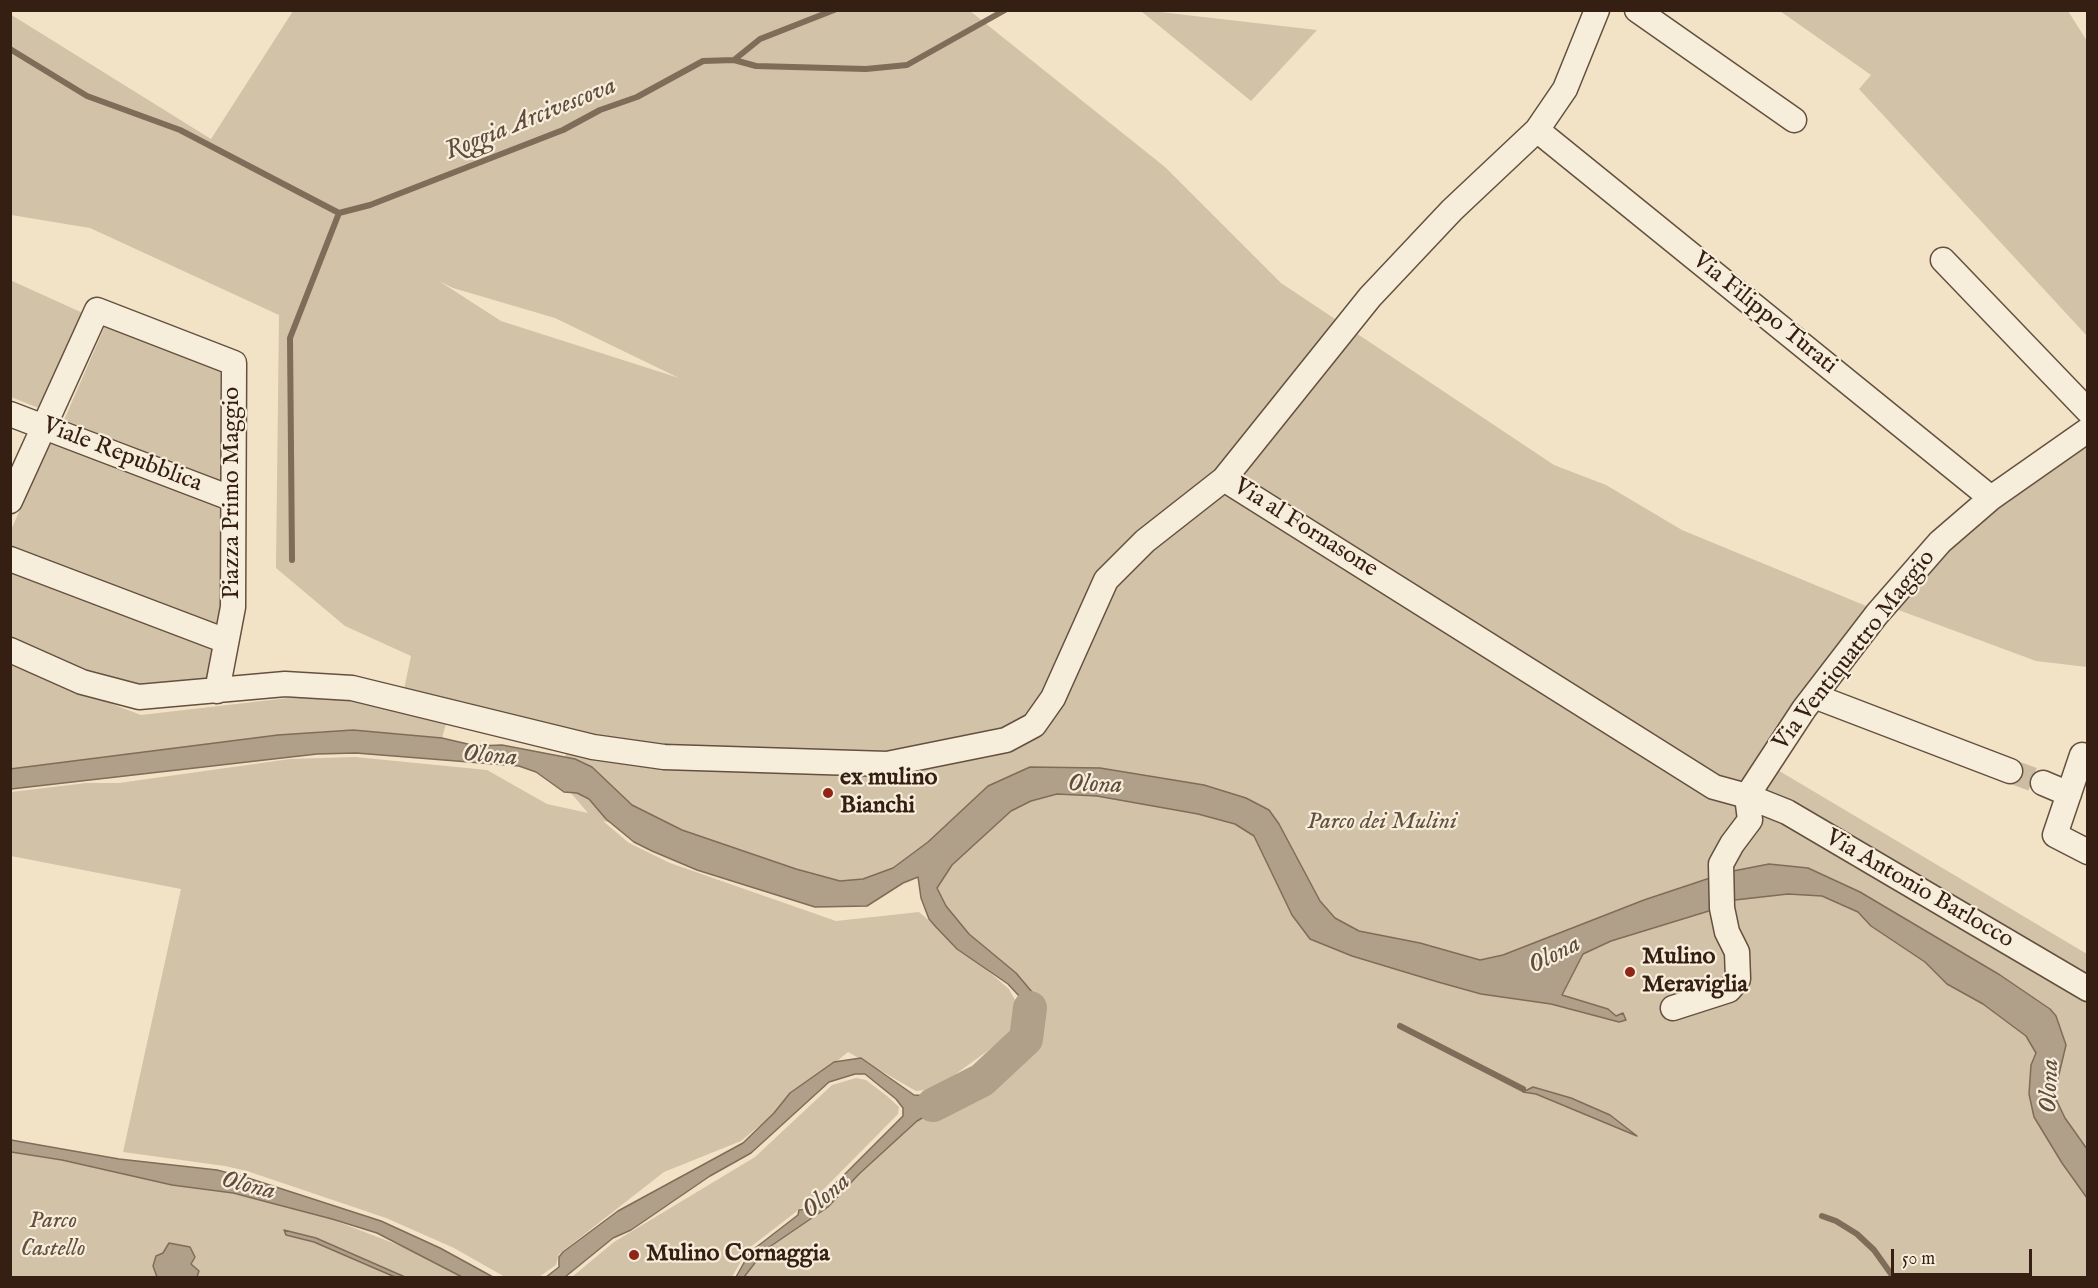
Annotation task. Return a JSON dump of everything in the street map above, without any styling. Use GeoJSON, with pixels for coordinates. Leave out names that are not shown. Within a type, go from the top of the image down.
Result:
{"type":"FeatureCollection","features":[{"type":"Feature","properties":{"kind":"street","name":"Via al Fornasone"},"geometry":{"type":"LineString","coordinates":[[1597,10],[1565,89],[1538,130],[1452,210],[1370,297],[1224,479],[1714,787],[1748,796]]}},
{"type":"Feature","properties":{"kind":"street"},"geometry":{"type":"LineString","coordinates":[[1636,10],[1794,120]]}},
{"type":"Feature","properties":{"kind":"street","name":"Via Filippo Turati"},"geometry":{"type":"LineString","coordinates":[[1538,130],[1991,498]]}},
{"type":"Feature","properties":{"kind":"street"},"geometry":{"type":"LineString","coordinates":[[1943,260],[2088,411]]}},
{"type":"Feature","properties":{"kind":"street","name":"Piazza Primo Maggio"},"geometry":{"type":"LineString","coordinates":[[10,501],[97,309],[234,363],[233,607],[217,691]]}},
{"type":"Feature","properties":{"kind":"street","name":"Viale Repubblica"},"geometry":{"type":"LineString","coordinates":[[10,414],[233,499]]}},
{"type":"Feature","properties":{"kind":"street","name":"Via Ventiquattro Maggio"},"geometry":{"type":"LineString","coordinates":[[1748,796],[1814,696],[1912,572],[1940,542],[1991,498],[2088,430]]}},
{"type":"Feature","properties":{"kind":"street"},"geometry":{"type":"LineString","coordinates":[[10,650],[82,682],[139,697],[285,684],[352,688],[593,747],[664,757],[887,764],[1006,740],[1034,725],[1053,698],[1106,580],[1145,541],[1224,479]]}},
{"type":"Feature","properties":{"kind":"street"},"geometry":{"type":"LineString","coordinates":[[10,559],[226,641]]}},
{"type":"Feature","properties":{"kind":"street"},"geometry":{"type":"LineString","coordinates":[[1814,696],[2010,771]]}},
{"type":"Feature","properties":{"kind":"street"},"geometry":{"type":"LineString","coordinates":[[2088,756],[2082,755],[2055,835],[2088,852]]}},
{"type":"Feature","properties":{"kind":"street"},"geometry":{"type":"LineString","coordinates":[[2043,783],[2069,794]]}},
{"type":"Feature","properties":{"kind":"street"},"geometry":{"type":"LineString","coordinates":[[1673,1008],[1730,990],[1738,979],[1737,952],[1727,932],[1722,908],[1721,864],[1731,844],[1750,820],[1748,796]]}},
{"type":"Feature","properties":{"kind":"street","name":"Via Antonio Barlocco"},"geometry":{"type":"LineString","coordinates":[[1748,796],[1786,812],[2088,989]]}},
{"type":"Feature","properties":{"kind":"green space","name":"Parco dei Mulini"},"geometry":{"type":"Polygon","coordinates":[[[293,11],[970,11],[1165,167],[1281,283],[1554,465],[1606,485],[1682,530],[1888,615],[1776,769],[2087,954],[2087,1277],[744,1277],[752,1257],[785,1234],[919,1102],[973,1076],[1003,1053],[1025,1015],[1022,993],[940,917],[923,873],[810,903],[693,843],[603,821],[629,843],[670,863],[836,921],[919,912],[1009,989],[1020,1009],[1011,1034],[935,1089],[916,1091],[848,1052],[741,1141],[664,1172],[559,1254],[556,1265],[539,1277],[505,1277],[454,1248],[386,1218],[247,1171],[123,1152],[181,889],[11,856],[11,792],[86,783],[119,783],[290,759],[355,757],[487,770],[547,804],[588,813],[559,779],[571,736],[403,694],[411,656],[345,626],[276,568],[279,315],[90,228],[11,215],[10,14],[211,139],[293,11]],[[439,281],[501,321],[679,378],[555,318],[453,288],[439,281]]]}},
{"type":"Feature","properties":{"kind":"green space"},"geometry":{"type":"Polygon","coordinates":[[[1141,11],[1151,11],[1317,30],[1251,101],[1141,11]]]}},
{"type":"Feature","properties":{"kind":"green space"},"geometry":{"type":"Polygon","coordinates":[[[1780,11],[2068,11],[2087,41],[2087,336],[1859,89],[1871,75],[1780,11]]]}},
{"type":"Feature","properties":{"kind":"green space"},"geometry":{"type":"Polygon","coordinates":[[[10,280],[85,314],[41,409],[11,397],[10,280]]]}},
{"type":"Feature","properties":{"kind":"green space"},"geometry":{"type":"Polygon","coordinates":[[[105,326],[220,370],[221,481],[64,420],[105,326]]]}},
{"type":"Feature","properties":{"kind":"green space"},"geometry":{"type":"Polygon","coordinates":[[[2087,430],[2087,667],[2036,661],[1885,605],[2087,430]]]}},
{"type":"Feature","properties":{"kind":"green space"},"geometry":{"type":"Polygon","coordinates":[[[51,440],[224,505],[223,604],[218,629],[11,546],[11,530],[51,440]]]}},
{"type":"Feature","properties":{"kind":"green space"},"geometry":{"type":"Polygon","coordinates":[[[10,566],[218,644],[212,684],[142,688],[87,675],[11,640],[10,566]]]}},
{"type":"Feature","properties":{"kind":"green space"},"geometry":{"type":"Polygon","coordinates":[[[10,665],[141,715],[288,698],[346,697],[448,717],[442,738],[353,730],[315,732],[11,769],[10,665]]]}},
{"type":"Feature","properties":{"kind":"green space"},"geometry":{"type":"Polygon","coordinates":[[[856,1078],[866,1080],[887,1096],[899,1107],[898,1114],[819,1194],[748,1249],[732,1277],[572,1277],[614,1242],[755,1157],[832,1085],[856,1078]]]}},
{"type":"Feature","properties":{"kind":"green space","name":"Parco Castello"},"geometry":{"type":"Polygon","coordinates":[[[10,1141],[315,1213],[482,1277],[11,1277],[10,1141]]]}},
{"type":"Feature","properties":{"kind":"water"},"geometry":{"type":"Polygon","coordinates":[[[353,730],[442,738],[476,746],[502,745],[575,759],[592,767],[632,805],[682,830],[796,869],[840,881],[863,879],[893,868],[928,842],[988,786],[1030,767],[1100,768],[1204,785],[1246,798],[1269,810],[1279,824],[1320,901],[1335,918],[1359,931],[1420,943],[1480,960],[1503,955],[1644,900],[1728,872],[1769,864],[1808,868],[1860,892],[2000,975],[2050,1009],[2056,1016],[2066,1045],[2054,1095],[2065,1118],[2087,1149],[2087,1198],[2034,1117],[2029,1094],[2031,1065],[2036,1053],[2026,1036],[1983,1004],[1947,984],[1925,962],[1871,926],[1858,912],[1822,896],[1788,894],[1726,901],[1712,910],[1611,941],[1583,954],[1562,995],[1608,1009],[1616,1016],[1623,1013],[1626,1020],[1619,1022],[1551,1004],[1481,994],[1352,956],[1310,939],[1292,915],[1254,836],[1235,824],[1198,814],[1097,796],[1057,794],[1031,801],[1011,811],[952,865],[937,888],[946,906],[969,934],[1016,973],[1032,992],[1038,1004],[1039,1019],[1021,1044],[958,1097],[917,1121],[859,1174],[828,1207],[765,1250],[744,1277],[736,1277],[750,1252],[798,1215],[799,1210],[806,1209],[820,1199],[903,1116],[903,1108],[896,1099],[865,1074],[855,1074],[829,1082],[751,1153],[710,1176],[631,1230],[613,1238],[565,1277],[546,1277],[559,1267],[559,1257],[563,1252],[618,1211],[743,1143],[774,1113],[790,1093],[834,1062],[861,1058],[914,1095],[932,1096],[952,1087],[1013,1035],[1023,1019],[1021,998],[1008,984],[957,949],[929,919],[921,898],[918,877],[903,883],[867,906],[815,907],[697,870],[652,851],[634,842],[606,819],[589,799],[577,793],[564,792],[536,772],[519,766],[356,753],[317,754],[11,789],[10,769],[278,735],[353,730]]]}},
{"type":"Feature","properties":{"kind":"water"},"geometry":{"type":"Polygon","coordinates":[[[1533,1087],[1571,1098],[1610,1115],[1637,1136],[1536,1094],[1523,1092],[1533,1087]]]}},
{"type":"Feature","properties":{"kind":"water"},"geometry":{"type":"Polygon","coordinates":[[[11,1140],[119,1159],[217,1170],[248,1178],[381,1221],[440,1248],[493,1277],[462,1277],[377,1233],[332,1219],[233,1193],[172,1185],[62,1160],[11,1152],[11,1140]]]}},
{"type":"Feature","properties":{"kind":"water"},"geometry":{"type":"Polygon","coordinates":[[[284,1230],[316,1238],[405,1277],[395,1277],[314,1242],[286,1235],[284,1230]]]}},
{"type":"Feature","properties":{"kind":"water"},"geometry":{"type":"Polygon","coordinates":[[[169,1243],[190,1247],[195,1257],[191,1264],[199,1271],[197,1277],[157,1277],[153,1266],[156,1256],[163,1253],[169,1243]]]}},
{"type":"Feature","properties":{"kind":"waterway","name":"Roggia Arcivescova"},"geometry":{"type":"LineString","coordinates":[[734,60],[760,39],[834,10]]}},
{"type":"Feature","properties":{"kind":"waterway","name":"Roggia Arcivescova"},"geometry":{"type":"LineString","coordinates":[[292,560],[290,338],[339,213],[370,205],[563,130],[600,110],[637,97],[703,61],[734,60],[756,66],[866,69],[907,65],[1005,10]]}},
{"type":"Feature","properties":{"kind":"waterway","name":"Roggia Arcivescova"},"geometry":{"type":"LineString","coordinates":[[10,49],[87,96],[180,130],[339,213]]}},
{"type":"Feature","properties":{"kind":"waterway","name":"Olona"},"geometry":{"type":"LineString","coordinates":[[933,1105],[982,1080],[1026,1039],[1030,1008]]}},
{"type":"Feature","properties":{"kind":"waterway"},"geometry":{"type":"LineString","coordinates":[[1400,1026],[1523,1089]]}},
{"type":"Feature","properties":{"kind":"waterway"},"geometry":{"type":"LineString","coordinates":[[1822,1216],[1836,1221],[1857,1234],[1874,1250],[1894,1278]]}},
{"type":"Feature","properties":{"kind":"tunnel"},"geometry":{"type":"LineString","coordinates":[[2010,771],[2043,783]]}},
{"type":"Feature","properties":{"kind":"place","name":"ex mulino Bianchi"},"geometry":{"type":"Point","coordinates":[828,793]}},
{"type":"Feature","properties":{"kind":"place","name":"Mulino Meraviglia"},"geometry":{"type":"Point","coordinates":[1630,972]}},
{"type":"Feature","properties":{"kind":"place","name":"Mulino Cornaggia"},"geometry":{"type":"Point","coordinates":[634,1255]}}]}
